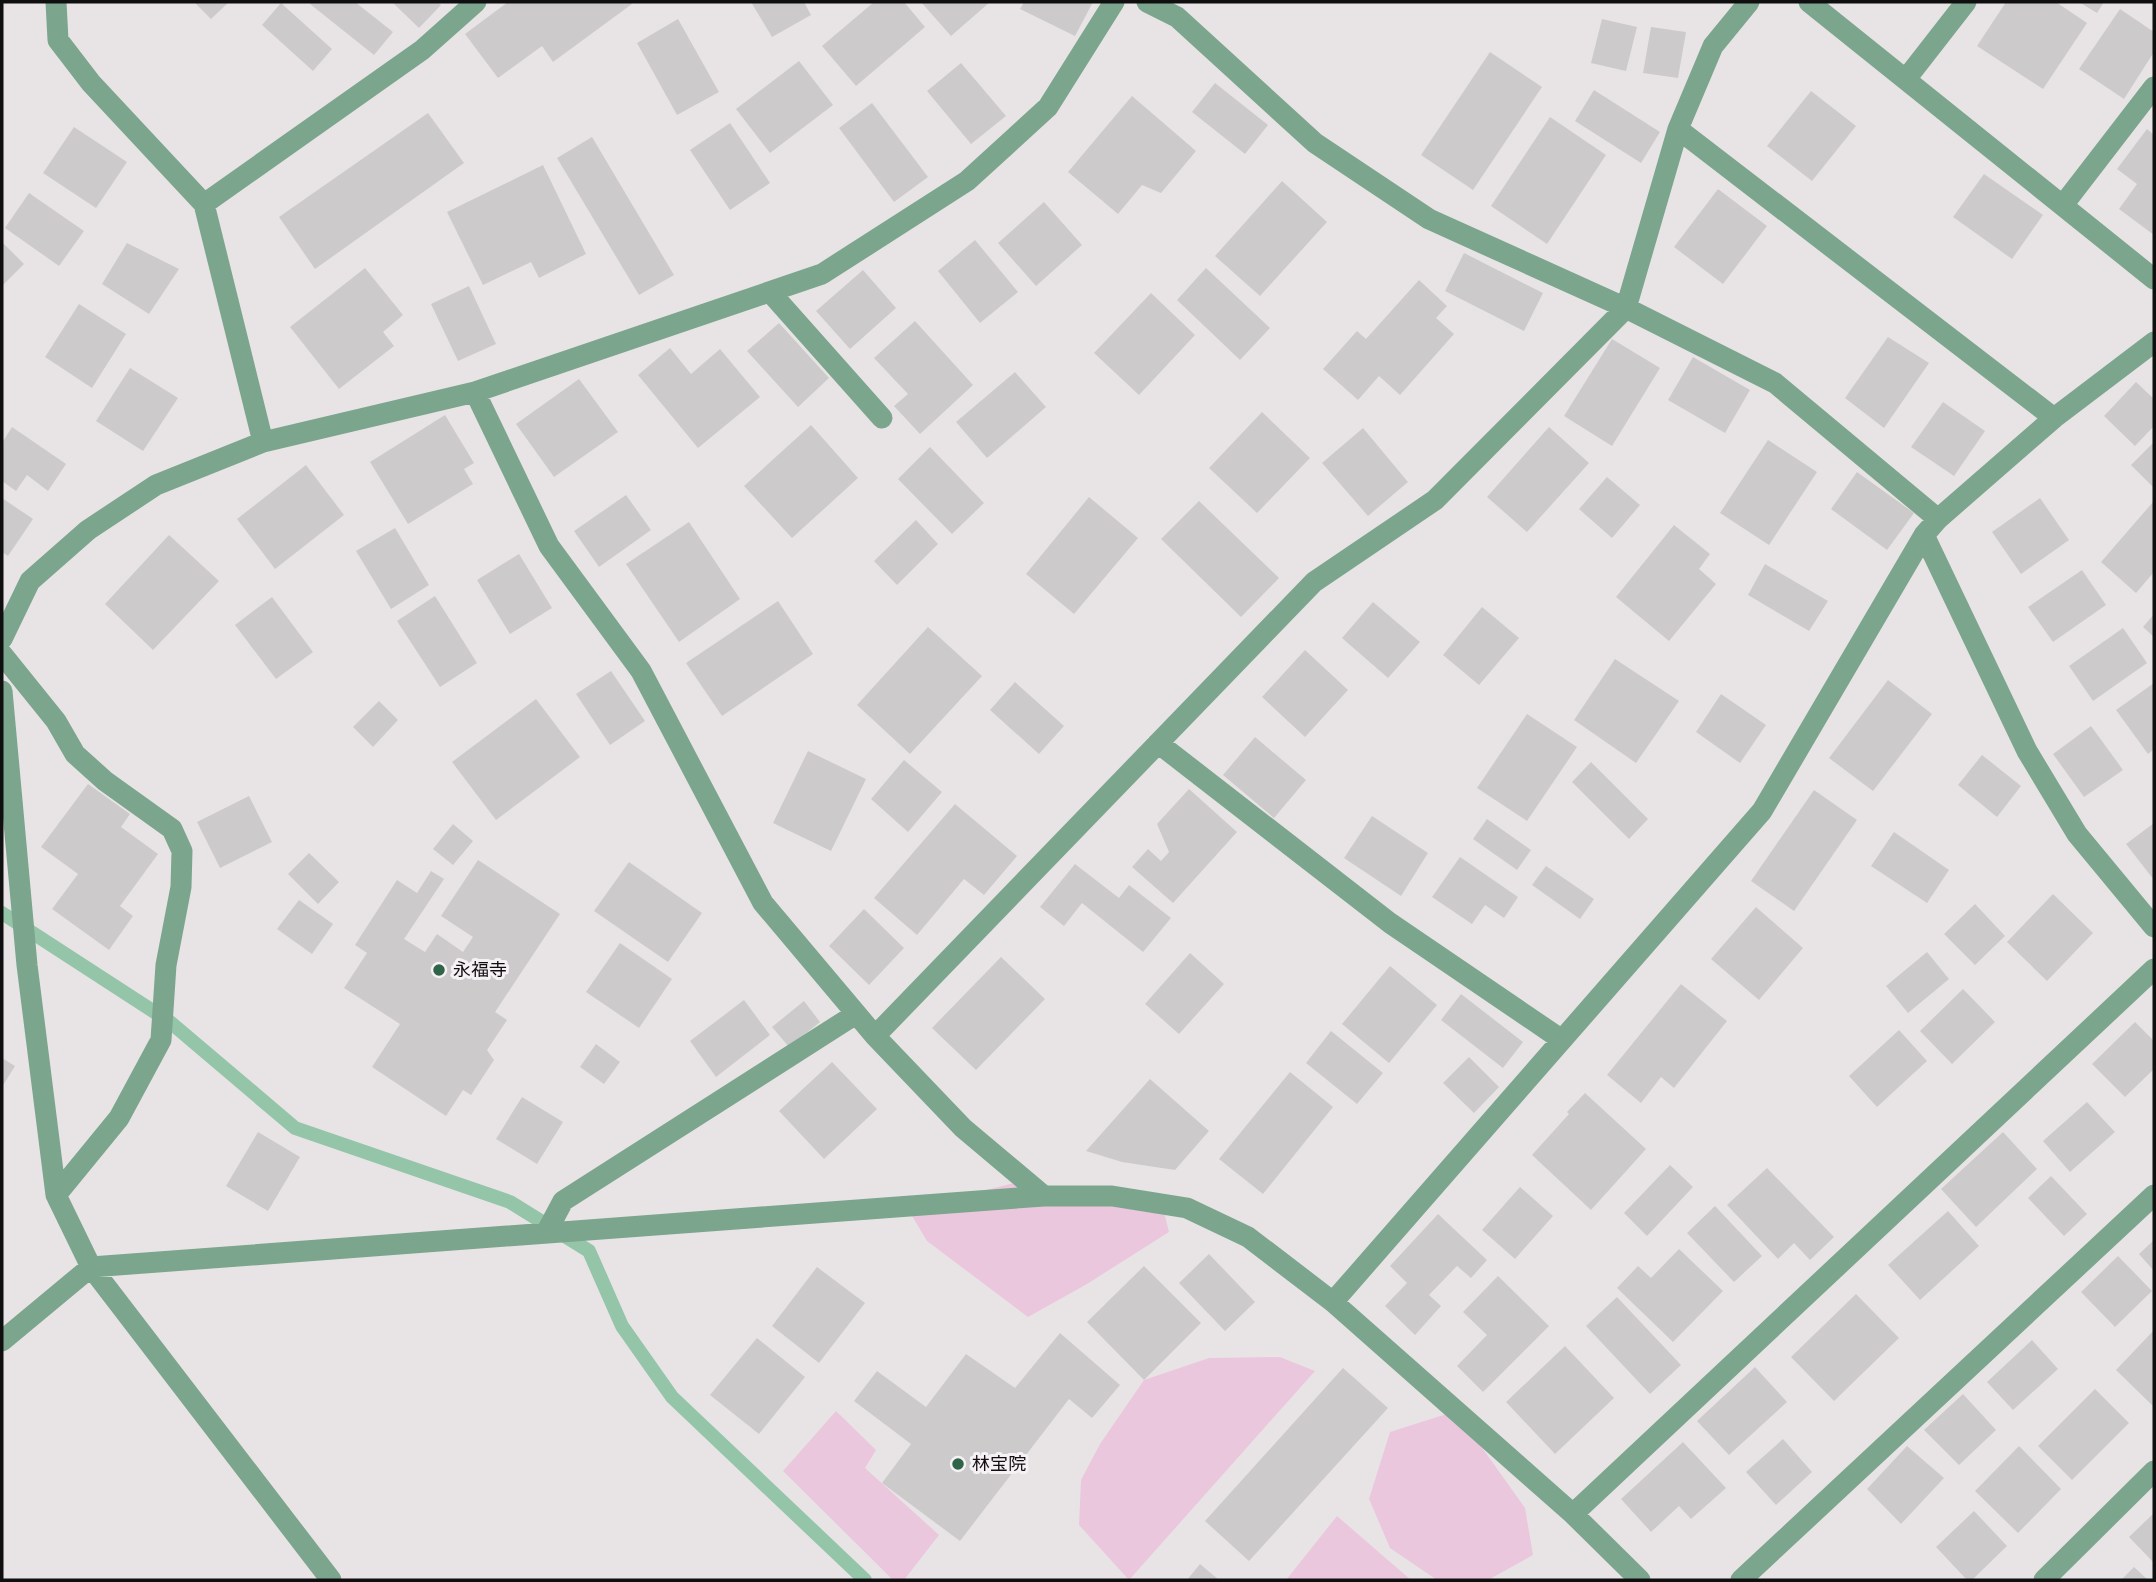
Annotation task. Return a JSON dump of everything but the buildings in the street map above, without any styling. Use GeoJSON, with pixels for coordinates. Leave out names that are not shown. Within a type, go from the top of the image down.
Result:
{"type":"FeatureCollection","features":[{"type":"Feature","properties":{"kind":"street"},"geometry":{"type":"LineString","coordinates":[[56,2],[58,40],[91,83],[204,204],[263,443]]}},
{"type":"Feature","properties":{"kind":"street"},"geometry":{"type":"LineString","coordinates":[[204,204],[422,50],[476,2]]}},
{"type":"Feature","properties":{"kind":"street"},"geometry":{"type":"LineString","coordinates":[[2,639],[30,581],[88,530],[156,485],[263,443],[475,392],[822,274],[967,181],[1048,107],[1114,2]]}},
{"type":"Feature","properties":{"kind":"street"},"geometry":{"type":"LineString","coordinates":[[1147,2],[1177,17],[1315,143],[1429,219],[1626,307],[1775,383],[1931,527],[2026,751],[2077,834],[2154,927]]}},
{"type":"Feature","properties":{"kind":"street"},"geometry":{"type":"LineString","coordinates":[[875,1036],[1314,582],[1435,500],[1626,307],[1678,129],[1713,46],[1749,2]]}},
{"type":"Feature","properties":{"kind":"street"},"geometry":{"type":"LineString","coordinates":[[1809,2],[2154,279]]}},
{"type":"Feature","properties":{"kind":"street"},"geometry":{"type":"LineString","coordinates":[[1906,79],[1966,2]]}},
{"type":"Feature","properties":{"kind":"street"},"geometry":{"type":"LineString","coordinates":[[2063,205],[2154,87]]}},
{"type":"Feature","properties":{"kind":"street"},"geometry":{"type":"LineString","coordinates":[[1678,129],[2054,418]]}},
{"type":"Feature","properties":{"kind":"street"},"geometry":{"type":"LineString","coordinates":[[770,292],[882,418]]}},
{"type":"Feature","properties":{"kind":"street"},"geometry":{"type":"LineString","coordinates":[[1332,1303],[1762,811],[1931,527],[2054,418],[2154,342]]}},
{"type":"Feature","properties":{"kind":"street"},"geometry":{"type":"LineString","coordinates":[[475,392],[549,546],[641,671],[763,903],[875,1036],[963,1128],[1044,1196]]}},
{"type":"Feature","properties":{"kind":"street"},"geometry":{"type":"LineString","coordinates":[[2,654],[56,722],[75,754],[105,781],[172,829],[182,851],[181,887],[166,965],[161,1040],[119,1118],[56,1195]]}},
{"type":"Feature","properties":{"kind":"street"},"geometry":{"type":"LineString","coordinates":[[2,691],[27,965],[56,1195],[91,1267],[331,1580]]}},
{"type":"Feature","properties":{"kind":"street"},"geometry":{"type":"LineString","coordinates":[[1158,743],[1390,923],[1562,1040]]}},
{"type":"Feature","properties":{"kind":"street"},"geometry":{"type":"LineString","coordinates":[[1573,1514],[2154,969]]}},
{"type":"Feature","properties":{"kind":"street"},"geometry":{"type":"LineString","coordinates":[[546,1233],[563,1201],[856,1014]]}},
{"type":"Feature","properties":{"kind":"street"},"geometry":{"type":"LineString","coordinates":[[1741,1580],[2154,1195]]}},
{"type":"Feature","properties":{"kind":"street"},"geometry":{"type":"LineString","coordinates":[[2,1341],[91,1267],[1044,1196],[1112,1196],[1187,1208],[1248,1237],[1332,1303],[1573,1514],[1640,1580]]}},
{"type":"Feature","properties":{"kind":"street"},"geometry":{"type":"LineString","coordinates":[[2044,1580],[2154,1471]]}},
{"type":"Feature","properties":{"kind":"shaded area"},"geometry":{"type":"Polygon","coordinates":[[[1026,1180],[1062,1196],[1162,1204],[1169,1232],[1087,1284],[1028,1317],[927,1241],[906,1206],[935,1203],[1026,1180]]]}},
{"type":"Feature","properties":{"kind":"shaded area"},"geometry":{"type":"Polygon","coordinates":[[[1280,1357],[1315,1371],[1129,1580],[1079,1525],[1081,1480],[1100,1444],[1144,1380],[1209,1358],[1280,1357]]]}},
{"type":"Feature","properties":{"kind":"shaded area"},"geometry":{"type":"Polygon","coordinates":[[[836,1411],[876,1450],[865,1468],[939,1535],[904,1580],[893,1580],[783,1471],[836,1411]]]}},
{"type":"Feature","properties":{"kind":"shaded area"},"geometry":{"type":"Polygon","coordinates":[[[1456,1411],[1525,1508],[1533,1555],[1488,1580],[1437,1580],[1390,1548],[1369,1499],[1390,1432],[1456,1411]]]}},
{"type":"Feature","properties":{"kind":"shaded area"},"geometry":{"type":"Polygon","coordinates":[[[1337,1516],[1411,1580],[1286,1580],[1337,1516]]]}},
{"type":"Feature","properties":{"kind":"waterway"},"geometry":{"type":"LineString","coordinates":[[2,913],[170,1022],[295,1128],[510,1202],[589,1251],[622,1326],[672,1397],[865,1580]]}},
{"type":"Feature","properties":{"kind":"place","name":"永福寺"},"geometry":{"type":"Point","coordinates":[439,970]}},
{"type":"Feature","properties":{"kind":"place","name":"林宝院"},"geometry":{"type":"Point","coordinates":[958,1464]}}]}
